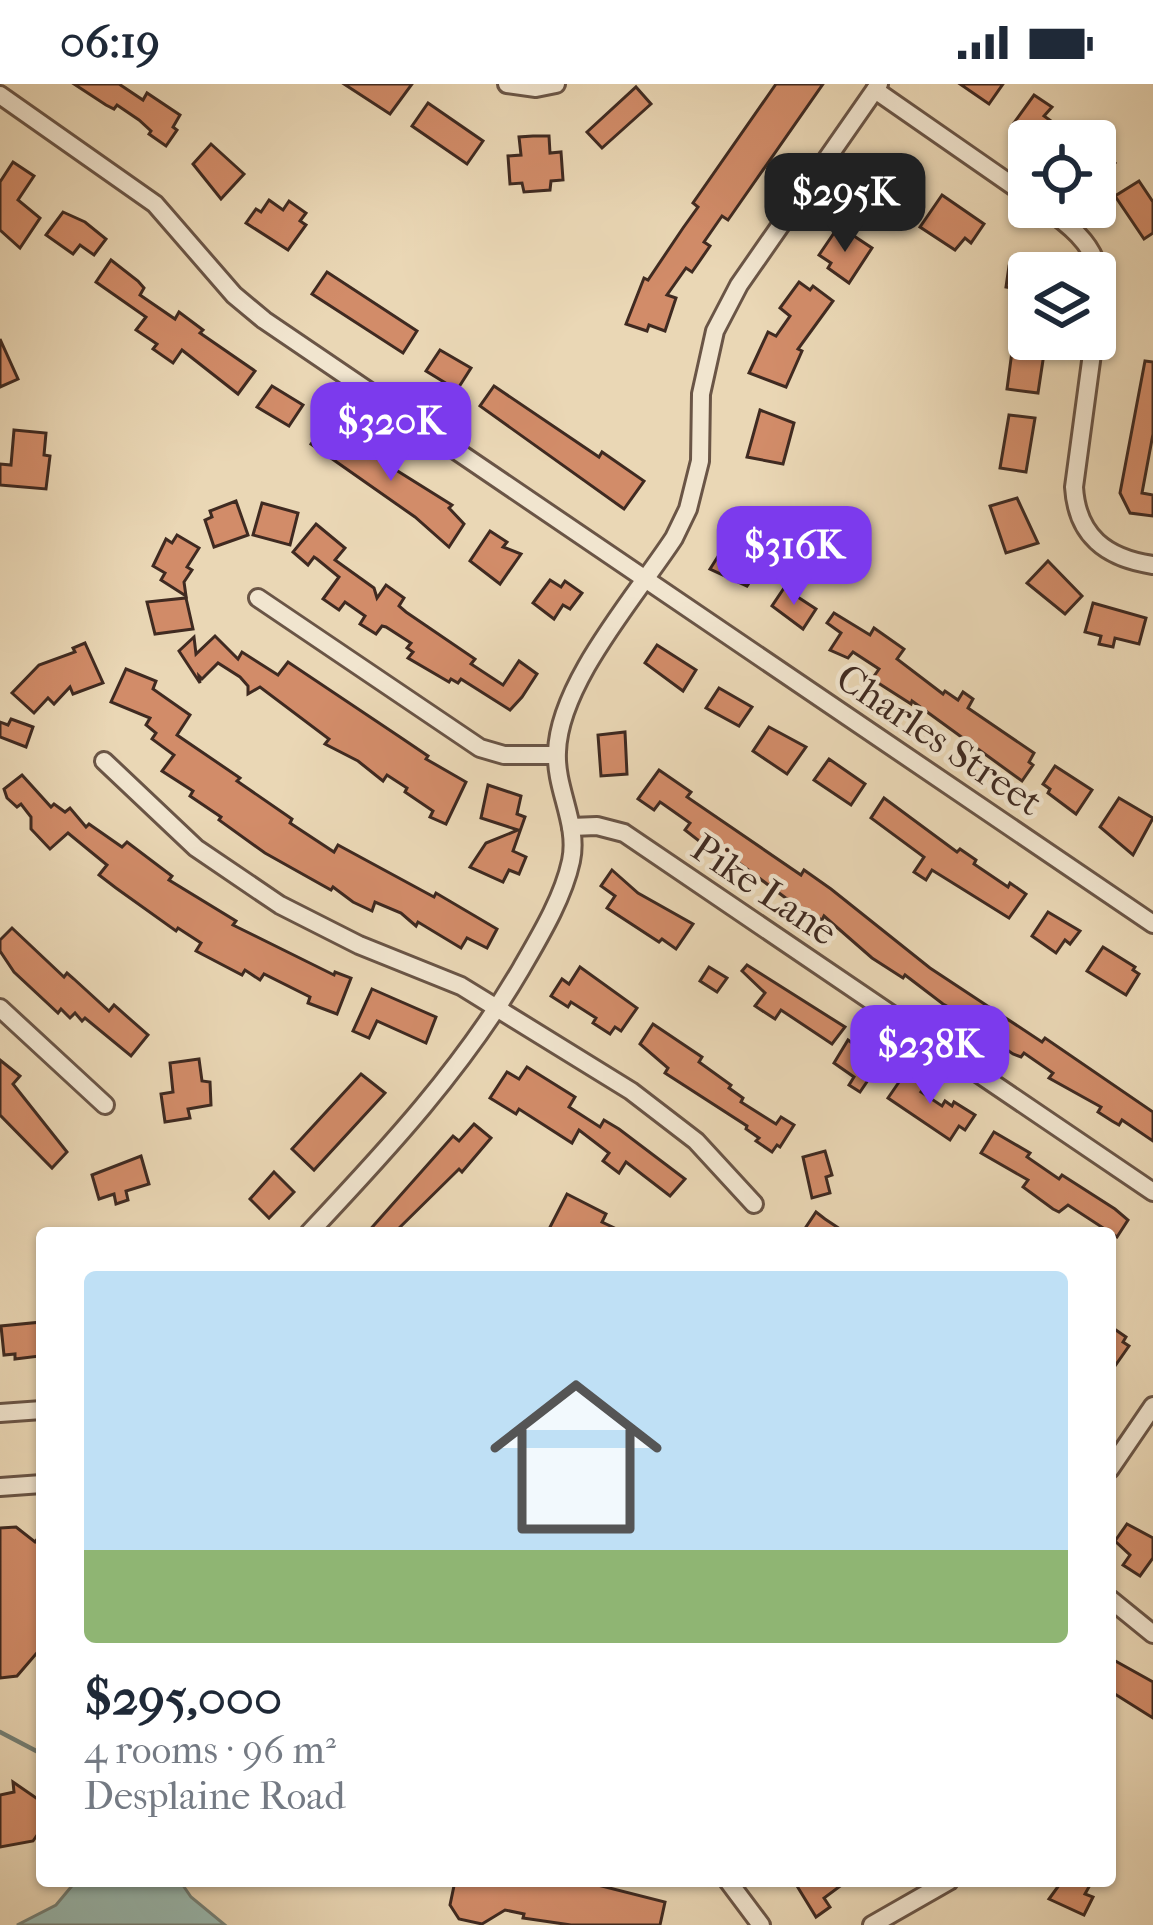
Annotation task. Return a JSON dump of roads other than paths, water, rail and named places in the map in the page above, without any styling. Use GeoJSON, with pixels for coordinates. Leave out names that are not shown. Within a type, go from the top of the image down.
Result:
{"type":"FeatureCollection","features":[{"type":"Feature","properties":{"kind":"street"},"geometry":{"type":"LineString","coordinates":[[507,84],[536,88],[556,84]]}},
{"type":"Feature","properties":{"kind":"street"},"geometry":{"type":"LineString","coordinates":[[315,1227],[447,1081],[498,1007],[550,915],[572,860],[571,827],[556,755],[563,716],[577,682],[674,538],[695,487],[702,436],[701,394],[715,331],[739,286],[877,87],[1008,182]]}},
{"type":"Feature","properties":{"kind":"street","name":"Charles Street"},"geometry":{"type":"LineString","coordinates":[[0,95],[155,204],[234,295],[263,320],[1151,917]]}},
{"type":"Feature","properties":{"kind":"street"},"geometry":{"type":"LineString","coordinates":[[1074,228],[1092,252]]}},
{"type":"Feature","properties":{"kind":"street"},"geometry":{"type":"LineString","coordinates":[[1092,360],[1073,487],[1079,519],[1098,545],[1127,561],[1153,565]]}},
{"type":"Feature","properties":{"kind":"street"},"geometry":{"type":"LineString","coordinates":[[258,598],[480,748],[504,754],[556,755]]}},
{"type":"Feature","properties":{"kind":"street"},"geometry":{"type":"LineString","coordinates":[[104,761],[196,848],[280,905],[359,945],[460,986],[663,1113],[727,1171],[754,1204]]}},
{"type":"Feature","properties":{"kind":"street","name":"Pike Lane"},"geometry":{"type":"LineString","coordinates":[[571,827],[597,826],[624,833],[1153,1192]]}},
{"type":"Feature","properties":{"kind":"street"},"geometry":{"type":"LineString","coordinates":[[0,1008],[105,1105]]}},
{"type":"Feature","properties":{"kind":"street"},"geometry":{"type":"LineString","coordinates":[[1116,1460],[1153,1406]]}},
{"type":"Feature","properties":{"kind":"street"},"geometry":{"type":"LineString","coordinates":[[0,1413],[36,1410]]}},
{"type":"Feature","properties":{"kind":"street"},"geometry":{"type":"LineString","coordinates":[[0,1487],[36,1484]]}},
{"type":"Feature","properties":{"kind":"street"},"geometry":{"type":"LineString","coordinates":[[1116,1604],[1153,1634]]}},
{"type":"Feature","properties":{"kind":"street"},"geometry":{"type":"LineString","coordinates":[[732,1887],[755,1923]]}},
{"type":"Feature","properties":{"kind":"street"},"geometry":{"type":"LineString","coordinates":[[872,1925],[938,1887]]}},
{"type":"Feature","properties":{"kind":"water"},"geometry":{"type":"Polygon","coordinates":[[[71,1887],[184,1887],[225,1925],[17,1925],[56,1905],[71,1887]]]}},
{"type":"Feature","properties":{"kind":"waterway"},"geometry":{"type":"LineString","coordinates":[[0,1732],[36,1751]]}}]}
